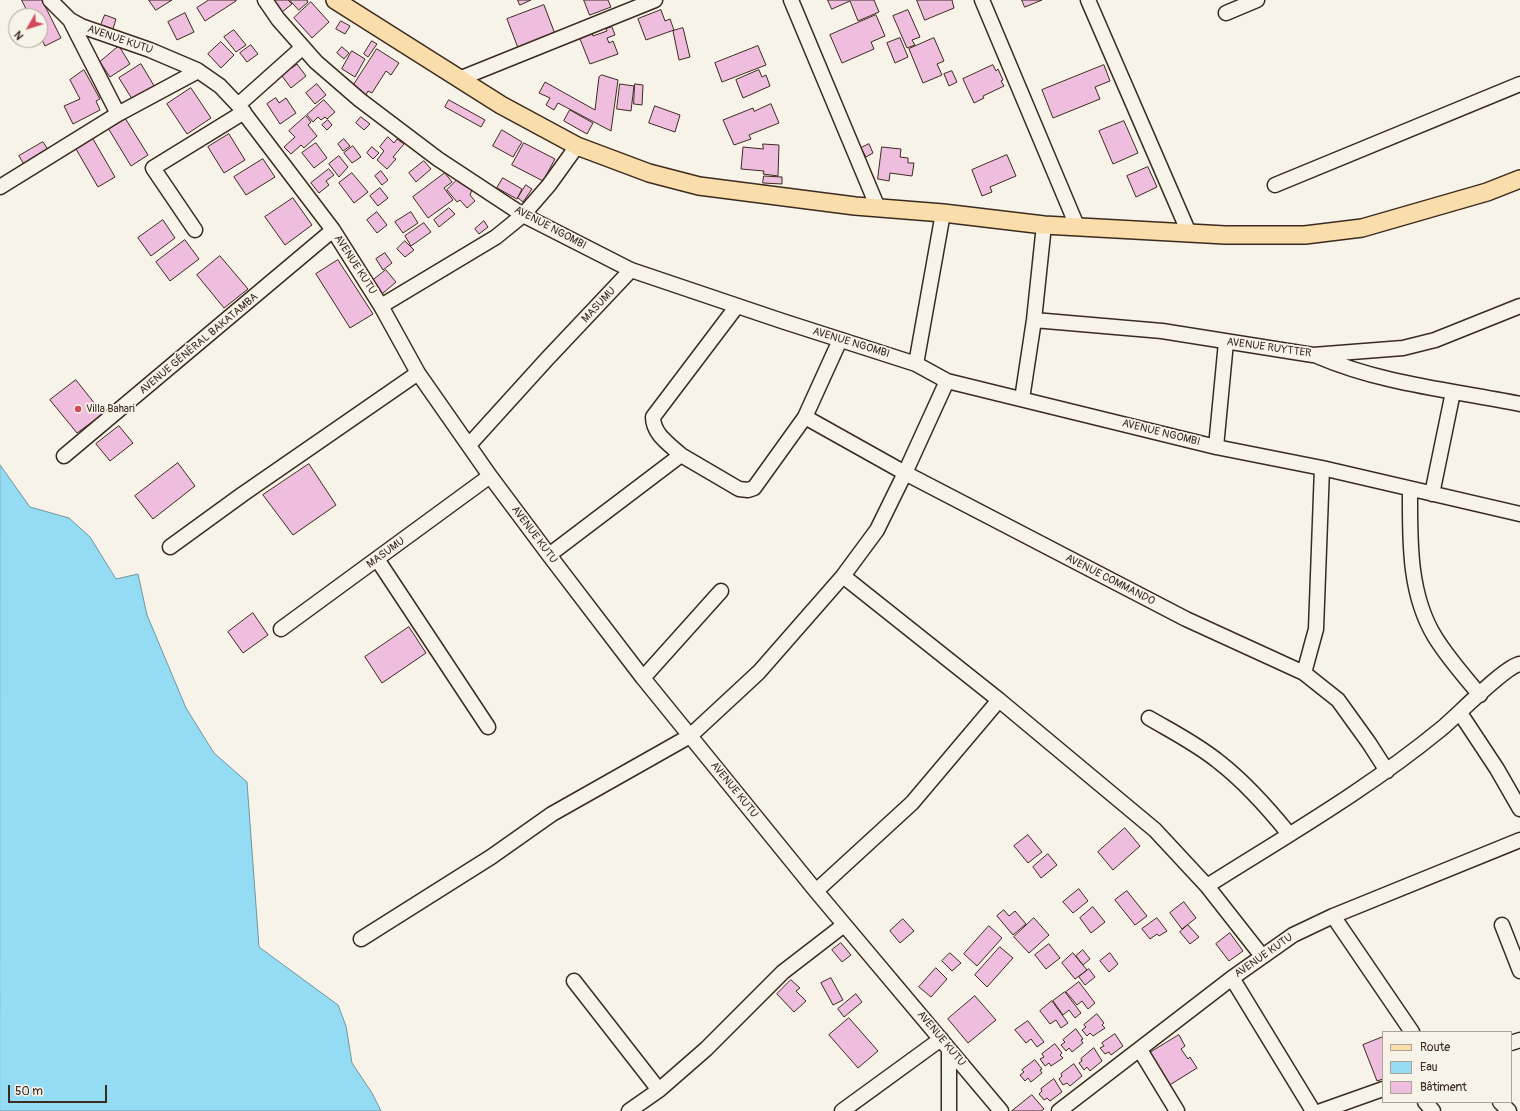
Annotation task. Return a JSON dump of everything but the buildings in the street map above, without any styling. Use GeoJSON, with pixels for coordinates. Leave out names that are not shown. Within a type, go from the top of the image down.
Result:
{"type":"FeatureCollection","features":[{"type":"Feature","properties":{"kind":"main road"},"geometry":{"type":"LineString","coordinates":[[335,0],[501,105],[577,146],[649,173],[699,186],[878,208],[1044,225],[1189,233],[1305,235],[1362,228],[1480,195],[1520,179]]}},
{"type":"Feature","properties":{"kind":"street","name":"AVENUE KUTU"},"geometry":{"type":"LineString","coordinates":[[50,0],[70,20],[81,26],[150,50],[198,71],[220,86],[241,108],[333,230],[381,306],[418,373],[490,476],[549,555],[643,678],[816,891],[1001,1111]]}},
{"type":"Feature","properties":{"kind":"street","name":"AVENUE NGOMBI"},"geometry":{"type":"LineString","coordinates":[[265,0],[278,19],[316,62],[360,100],[438,159],[523,216],[631,270],[916,364],[947,381],[1216,447],[1322,468],[1520,514]]}},
{"type":"Feature","properties":{"kind":"street"},"geometry":{"type":"LineString","coordinates":[[459,79],[655,0]]}},
{"type":"Feature","properties":{"kind":"street"},"geometry":{"type":"LineString","coordinates":[[791,0],[878,208]]}},
{"type":"Feature","properties":{"kind":"street"},"geometry":{"type":"LineString","coordinates":[[982,0],[1077,226]]}},
{"type":"Feature","properties":{"kind":"street"},"geometry":{"type":"LineString","coordinates":[[1088,0],[1189,233]]}},
{"type":"Feature","properties":{"kind":"street"},"geometry":{"type":"LineString","coordinates":[[1226,12],[1257,0]]}},
{"type":"Feature","properties":{"kind":"street"},"geometry":{"type":"LineString","coordinates":[[70,20],[118,114]]}},
{"type":"Feature","properties":{"kind":"street"},"geometry":{"type":"LineString","coordinates":[[195,230],[153,168],[241,108],[303,47]]}},
{"type":"Feature","properties":{"kind":"street"},"geometry":{"type":"LineString","coordinates":[[0,187],[118,114],[198,71]]}},
{"type":"Feature","properties":{"kind":"street"},"geometry":{"type":"LineString","coordinates":[[1275,185],[1520,84]]}},
{"type":"Feature","properties":{"kind":"street"},"geometry":{"type":"LineString","coordinates":[[381,306],[496,237],[523,216],[549,185],[577,146]]}},
{"type":"Feature","properties":{"kind":"street"},"geometry":{"type":"LineString","coordinates":[[916,364],[943,214]]}},
{"type":"Feature","properties":{"kind":"street"},"geometry":{"type":"LineString","coordinates":[[1022,399],[1034,320],[1044,225]]}},
{"type":"Feature","properties":{"kind":"street","name":"AVENUE GÉNÉRAL BAKATAMBA"},"geometry":{"type":"LineString","coordinates":[[64,456],[333,230]]}},
{"type":"Feature","properties":{"kind":"street","name":"MASUMU"},"geometry":{"type":"LineString","coordinates":[[469,445],[631,270]]}},
{"type":"Feature","properties":{"kind":"street"},"geometry":{"type":"LineString","coordinates":[[737,306],[653,417],[653,425],[659,434],[681,455],[739,489],[748,490],[754,488],[760,482],[805,417],[840,340]]}},
{"type":"Feature","properties":{"kind":"street","name":"AVENUE RUYTTER"},"geometry":{"type":"LineString","coordinates":[[1034,320],[1162,332],[1313,355],[1403,348],[1434,340],[1520,306]]}},
{"type":"Feature","properties":{"kind":"street"},"geometry":{"type":"LineString","coordinates":[[1216,447],[1226,342]]}},
{"type":"Feature","properties":{"kind":"street"},"geometry":{"type":"LineString","coordinates":[[1313,355],[1340,366],[1375,377],[1520,404]]}},
{"type":"Feature","properties":{"kind":"street"},"geometry":{"type":"LineString","coordinates":[[170,547],[256,485],[418,373]]}},
{"type":"Feature","properties":{"kind":"street"},"geometry":{"type":"LineString","coordinates":[[361,939],[491,857],[552,814],[690,736],[759,672],[843,576],[877,530],[906,473],[947,381]]}},
{"type":"Feature","properties":{"kind":"street"},"geometry":{"type":"LineString","coordinates":[[1432,494],[1453,392]]}},
{"type":"Feature","properties":{"kind":"street"},"geometry":{"type":"LineString","coordinates":[[1500,400],[1520,397]]}},
{"type":"Feature","properties":{"kind":"street","name":"AVENUE COMMANDO"},"geometry":{"type":"LineString","coordinates":[[805,417],[906,473],[1186,619],[1304,673],[1338,700],[1387,771]]}},
{"type":"Feature","properties":{"kind":"street"},"geometry":{"type":"LineString","coordinates":[[549,555],[681,455]]}},
{"type":"Feature","properties":{"kind":"street"},"geometry":{"type":"LineString","coordinates":[[1304,673],[1316,628],[1322,468]]}},
{"type":"Feature","properties":{"kind":"street","name":"MASUMU"},"geometry":{"type":"LineString","coordinates":[[281,629],[490,476]]}},
{"type":"Feature","properties":{"kind":"street"},"geometry":{"type":"LineString","coordinates":[[1410,489],[1410,545],[1418,596],[1424,615],[1434,636],[1450,660],[1480,695]]}},
{"type":"Feature","properties":{"kind":"street"},"geometry":{"type":"LineString","coordinates":[[376,559],[488,727]]}},
{"type":"Feature","properties":{"kind":"street"},"geometry":{"type":"LineString","coordinates":[[843,576],[999,700],[1155,830],[1207,886],[1262,956]]}},
{"type":"Feature","properties":{"kind":"street"},"geometry":{"type":"LineString","coordinates":[[643,678],[721,591]]}},
{"type":"Feature","properties":{"kind":"street"},"geometry":{"type":"LineString","coordinates":[[1207,886],[1387,771],[1460,714],[1506,671],[1520,664]]}},
{"type":"Feature","properties":{"kind":"street"},"geometry":{"type":"LineString","coordinates":[[816,891],[912,803],[999,700]]}},
{"type":"Feature","properties":{"kind":"street"},"geometry":{"type":"LineString","coordinates":[[1460,714],[1497,769],[1520,809]]}},
{"type":"Feature","properties":{"kind":"street"},"geometry":{"type":"LineString","coordinates":[[1149,718],[1195,745],[1219,762],[1244,784],[1289,834]]}},
{"type":"Feature","properties":{"kind":"street","name":"AVENUE KUTU"},"geometry":{"type":"LineString","coordinates":[[1059,1111],[1232,978],[1293,935],[1334,916],[1520,840]]}},
{"type":"Feature","properties":{"kind":"street"},"geometry":{"type":"LineString","coordinates":[[1334,916],[1411,1031]]}},
{"type":"Feature","properties":{"kind":"street"},"geometry":{"type":"LineString","coordinates":[[629,1111],[659,1090],[706,1048],[783,972],[844,925]]}},
{"type":"Feature","properties":{"kind":"street"},"geometry":{"type":"LineString","coordinates":[[1502,925],[1520,971]]}},
{"type":"Feature","properties":{"kind":"street"},"geometry":{"type":"LineString","coordinates":[[1232,978],[1313,1111]]}},
{"type":"Feature","properties":{"kind":"street"},"geometry":{"type":"LineString","coordinates":[[574,981],[659,1090]]}},
{"type":"Feature","properties":{"kind":"street"},"geometry":{"type":"LineString","coordinates":[[842,1111],[945,1044]]}},
{"type":"Feature","properties":{"kind":"street"},"geometry":{"type":"LineString","coordinates":[[945,1044],[948,1111]]}},
{"type":"Feature","properties":{"kind":"street"},"geometry":{"type":"LineString","coordinates":[[1140,1050],[1177,1111]]}},
{"type":"Feature","properties":{"kind":"street"},"geometry":{"type":"LineString","coordinates":[[1322,1111],[1382,1089]]}},
{"type":"Feature","properties":{"kind":"street"},"geometry":{"type":"LineString","coordinates":[[1426,1103],[1433,1111]]}},
{"type":"Feature","properties":{"kind":"street"},"geometry":{"type":"LineString","coordinates":[[1501,1103],[1509,1111]]}},
{"type":"Feature","properties":{"kind":"water"},"geometry":{"type":"Polygon","coordinates":[[[0,465],[30,507],[69,518],[90,537],[116,579],[138,574],[147,615],[186,708],[214,753],[247,782],[259,947],[338,1005],[346,1026],[352,1063],[372,1093],[381,1111],[0,1111],[0,465]]]}},
{"type":"Feature","properties":{"kind":"place","name":"Villa Bahari"},"geometry":{"type":"Point","coordinates":[78,409]}}]}
